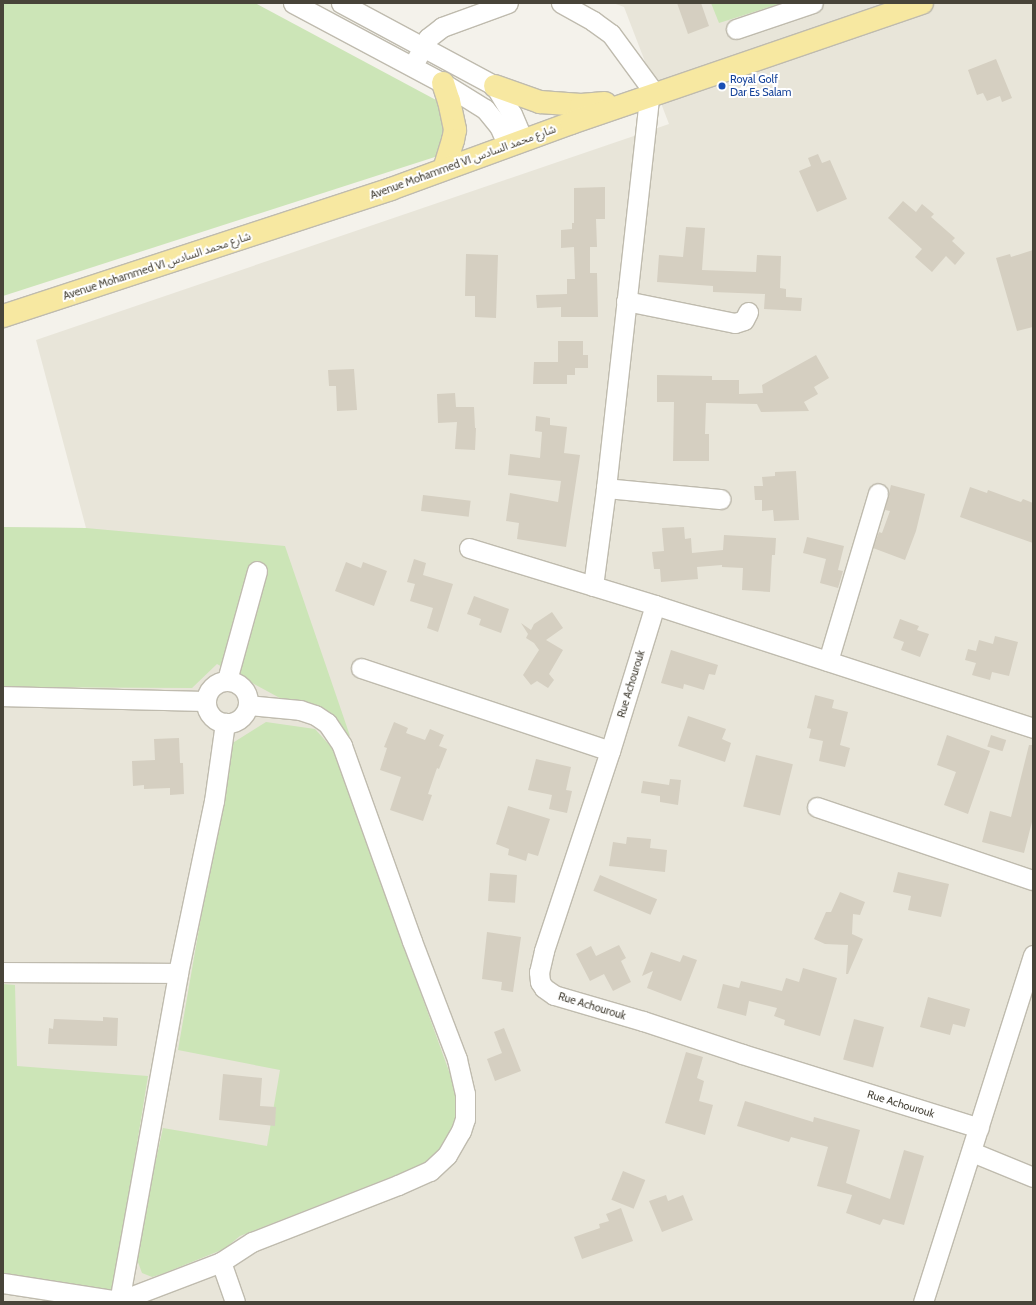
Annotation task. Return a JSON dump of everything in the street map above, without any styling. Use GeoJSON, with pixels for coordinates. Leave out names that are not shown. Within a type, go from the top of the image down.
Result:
{"type":"FeatureCollection","features":[{"type":"Feature","properties":{"kind":"main road","name":"Avenue Mohammed VI شارع محمد السادس"},"geometry":{"type":"LineString","coordinates":[[3,316],[377,194],[647,96],[922,3]]}},
{"type":"Feature","properties":{"kind":"main road"},"geometry":{"type":"LineString","coordinates":[[443,83],[451,106],[455,130],[454,140],[444,169]]}},
{"type":"Feature","properties":{"kind":"main road"},"geometry":{"type":"LineString","coordinates":[[495,86],[540,102],[558,104],[580,105],[647,96]]}},
{"type":"Feature","properties":{"kind":"street"},"geometry":{"type":"LineString","coordinates":[[293,3],[443,83],[485,109],[516,143]]}},
{"type":"Feature","properties":{"kind":"street"},"geometry":{"type":"LineString","coordinates":[[341,3],[495,86],[512,114],[516,143]]}},
{"type":"Feature","properties":{"kind":"street"},"geometry":{"type":"LineString","coordinates":[[412,67],[422,47],[433,32],[442,27],[508,3]]}},
{"type":"Feature","properties":{"kind":"street"},"geometry":{"type":"LineString","coordinates":[[560,3],[593,21],[611,34],[647,96],[606,488],[593,586]]}},
{"type":"Feature","properties":{"kind":"street"},"geometry":{"type":"LineString","coordinates":[[736,30],[813,3]]}},
{"type":"Feature","properties":{"kind":"street"},"geometry":{"type":"LineString","coordinates":[[626,301],[735,323],[744,320],[748,312]]}},
{"type":"Feature","properties":{"kind":"street"},"geometry":{"type":"LineString","coordinates":[[606,488],[720,499]]}},
{"type":"Feature","properties":{"kind":"street"},"geometry":{"type":"LineString","coordinates":[[828,660],[878,492]]}},
{"type":"Feature","properties":{"kind":"street"},"geometry":{"type":"LineString","coordinates":[[469,548],[828,660],[1033,728]]}},
{"type":"Feature","properties":{"kind":"street"},"geometry":{"type":"LineString","coordinates":[[227,680],[257,571]]}},
{"type":"Feature","properties":{"kind":"street","name":"Rue Achourouk"},"geometry":{"type":"LineString","coordinates":[[655,605],[610,751],[544,951],[538,976],[544,988],[554,995],[636,1019],[742,1054],[979,1128]]}},
{"type":"Feature","properties":{"kind":"street"},"geometry":{"type":"LineString","coordinates":[[361,668],[610,751]]}},
{"type":"Feature","properties":{"kind":"street"},"geometry":{"type":"LineString","coordinates":[[227,680],[240,684],[245,690],[248,705],[240,720],[225,723],[215,720],[210,715],[206,701],[207,694],[214,684],[227,680]]}},
{"type":"Feature","properties":{"kind":"street"},"geometry":{"type":"LineString","coordinates":[[3,696],[206,701]]}},
{"type":"Feature","properties":{"kind":"street"},"geometry":{"type":"LineString","coordinates":[[3,1283],[119,1301],[221,1262],[252,1242],[430,1171],[448,1155],[456,1143],[465,1118],[466,1107],[463,1079],[342,745],[331,728],[315,715],[300,710],[248,705]]}},
{"type":"Feature","properties":{"kind":"street"},"geometry":{"type":"LineString","coordinates":[[119,1301],[178,973],[214,801],[225,723]]}},
{"type":"Feature","properties":{"kind":"street"},"geometry":{"type":"LineString","coordinates":[[817,807],[1033,880]]}},
{"type":"Feature","properties":{"kind":"street"},"geometry":{"type":"LineString","coordinates":[[923,1302],[972,1152],[1033,955]]}},
{"type":"Feature","properties":{"kind":"street"},"geometry":{"type":"LineString","coordinates":[[3,972],[178,973]]}},
{"type":"Feature","properties":{"kind":"street"},"geometry":{"type":"LineString","coordinates":[[972,1152],[1033,1177]]}},
{"type":"Feature","properties":{"kind":"street"},"geometry":{"type":"LineString","coordinates":[[221,1262],[235,1302]]}},
{"type":"Feature","properties":{"kind":"shaded area"},"geometry":{"type":"Polygon","coordinates":[[[613,3],[1033,3],[1033,1302],[3,1302],[3,527],[86,528],[36,340],[669,124],[624,7],[613,3]]]}},
{"type":"Feature","properties":{"kind":"green space"},"geometry":{"type":"Polygon","coordinates":[[[3,3],[255,3],[436,100],[450,125],[438,156],[3,296],[3,3]]]}},
{"type":"Feature","properties":{"kind":"green space"},"geometry":{"type":"Polygon","coordinates":[[[711,3],[782,3],[719,23],[711,3]]]}},
{"type":"Feature","properties":{"kind":"green space"},"geometry":{"type":"Polygon","coordinates":[[[3,527],[86,528],[285,546],[350,736],[217,664],[192,688],[3,687],[3,527]]]}},
{"type":"Feature","properties":{"kind":"green space"},"geometry":{"type":"Polygon","coordinates":[[[266,722],[315,729],[333,749],[460,1102],[455,1127],[433,1158],[414,1168],[240,1236],[224,1249],[152,1277],[142,1273],[135,1254],[163,1128],[267,1146],[280,1070],[178,1050],[231,744],[266,722]]]}},
{"type":"Feature","properties":{"kind":"green space"},"geometry":{"type":"Polygon","coordinates":[[[3,984],[15,985],[17,1066],[148,1076],[113,1292],[3,1275],[3,984]]]}},
{"type":"Feature","properties":{"kind":"building"},"geometry":{"type":"Polygon","coordinates":[[[677,3],[701,3],[709,26],[688,34],[677,3]]]}},
{"type":"Feature","properties":{"kind":"building"},"geometry":{"type":"Polygon","coordinates":[[[996,59],[1012,98],[1002,102],[1000,96],[987,101],[983,93],[977,95],[968,70],[996,59]]]}},
{"type":"Feature","properties":{"kind":"building"},"geometry":{"type":"Polygon","coordinates":[[[818,154],[822,163],[830,160],[847,199],[817,212],[799,171],[811,166],[808,158],[818,154]]]}},
{"type":"Feature","properties":{"kind":"building"},"geometry":{"type":"Polygon","coordinates":[[[605,187],[605,219],[596,219],[597,247],[590,247],[590,273],[597,273],[598,317],[561,317],[561,307],[537,308],[536,295],[567,294],[567,279],[575,279],[574,247],[561,248],[561,230],[572,229],[572,223],[574,223],[574,188],[605,187]]]}},
{"type":"Feature","properties":{"kind":"building"},"geometry":{"type":"Polygon","coordinates":[[[903,201],[916,212],[922,204],[934,214],[931,217],[955,238],[952,241],[965,253],[955,265],[946,256],[932,272],[915,257],[922,249],[888,218],[903,201]]]}},
{"type":"Feature","properties":{"kind":"building"},"geometry":{"type":"Polygon","coordinates":[[[686,227],[705,228],[702,270],[756,272],[757,255],[781,256],[780,288],[786,289],[786,297],[802,298],[801,311],[764,309],[765,294],[713,292],[713,286],[657,282],[659,255],[683,257],[686,227]]]}},
{"type":"Feature","properties":{"kind":"building"},"geometry":{"type":"Polygon","coordinates":[[[1033,250],[1033,327],[1017,331],[996,258],[1010,254],[1011,257],[1033,250]]]}},
{"type":"Feature","properties":{"kind":"building"},"geometry":{"type":"Polygon","coordinates":[[[466,254],[498,255],[496,318],[475,317],[475,296],[465,296],[466,254]]]}},
{"type":"Feature","properties":{"kind":"building"},"geometry":{"type":"Polygon","coordinates":[[[558,341],[583,341],[583,355],[588,355],[588,368],[575,368],[575,375],[567,375],[567,384],[533,384],[534,362],[558,362],[558,341]]]}},
{"type":"Feature","properties":{"kind":"building"},"geometry":{"type":"Polygon","coordinates":[[[816,355],[829,378],[814,387],[818,394],[804,402],[809,411],[761,412],[757,404],[706,403],[705,434],[709,434],[709,461],[673,461],[674,402],[657,402],[657,375],[712,376],[712,380],[739,380],[739,394],[763,393],[762,385],[816,355]]]}},
{"type":"Feature","properties":{"kind":"building"},"geometry":{"type":"Polygon","coordinates":[[[354,369],[357,410],[337,411],[336,386],[329,386],[328,370],[354,369]]]}},
{"type":"Feature","properties":{"kind":"building"},"geometry":{"type":"Polygon","coordinates":[[[455,393],[456,407],[474,407],[476,428],[475,450],[455,449],[457,422],[438,423],[437,394],[455,393]]]}},
{"type":"Feature","properties":{"kind":"building"},"geometry":{"type":"Polygon","coordinates":[[[536,416],[550,418],[550,425],[567,427],[564,453],[580,455],[566,547],[517,539],[519,523],[506,521],[510,493],[558,502],[561,481],[508,475],[510,454],[540,458],[542,432],[535,431],[536,416]]]}},
{"type":"Feature","properties":{"kind":"building"},"geometry":{"type":"Polygon","coordinates":[[[796,471],[799,520],[774,521],[773,510],[762,511],[762,500],[755,500],[754,486],[763,486],[762,477],[775,476],[775,472],[796,471]]]}},
{"type":"Feature","properties":{"kind":"building"},"geometry":{"type":"Polygon","coordinates":[[[891,485],[925,494],[916,531],[905,560],[873,548],[879,532],[882,533],[890,511],[885,510],[891,485]]]}},
{"type":"Feature","properties":{"kind":"building"},"geometry":{"type":"Polygon","coordinates":[[[970,487],[987,493],[988,490],[1021,502],[1023,499],[1033,503],[1033,543],[960,517],[970,487]]]}},
{"type":"Feature","properties":{"kind":"building"},"geometry":{"type":"Polygon","coordinates":[[[423,495],[471,501],[469,517],[421,511],[423,495]]]}},
{"type":"Feature","properties":{"kind":"building"},"geometry":{"type":"Polygon","coordinates":[[[684,527],[685,539],[691,538],[692,553],[723,550],[724,535],[776,538],[775,555],[772,555],[770,592],[742,590],[743,568],[722,567],[722,565],[697,567],[698,579],[661,582],[660,569],[654,569],[652,552],[664,551],[662,528],[684,527]]]}},
{"type":"Feature","properties":{"kind":"building"},"geometry":{"type":"Polygon","coordinates":[[[807,537],[844,546],[838,570],[843,571],[838,588],[820,583],[826,559],[803,553],[807,537]]]}},
{"type":"Feature","properties":{"kind":"building"},"geometry":{"type":"Polygon","coordinates":[[[414,559],[426,563],[423,575],[453,584],[438,632],[427,628],[433,608],[410,601],[415,584],[407,582],[414,559]]]}},
{"type":"Feature","properties":{"kind":"building"},"geometry":{"type":"Polygon","coordinates":[[[346,562],[361,568],[363,562],[387,571],[374,606],[335,591],[346,562]]]}},
{"type":"Feature","properties":{"kind":"building"},"geometry":{"type":"Polygon","coordinates":[[[474,596],[509,609],[501,633],[479,625],[481,619],[467,614],[474,596]]]}},
{"type":"Feature","properties":{"kind":"building"},"geometry":{"type":"Polygon","coordinates":[[[552,612],[563,628],[546,640],[563,650],[549,674],[554,680],[548,688],[537,681],[531,685],[523,675],[539,650],[534,643],[526,638],[528,634],[521,623],[531,630],[534,624],[552,612]]]}},
{"type":"Feature","properties":{"kind":"building"},"geometry":{"type":"Polygon","coordinates":[[[900,619],[919,626],[917,630],[929,634],[920,657],[901,650],[904,642],[893,638],[900,619]]]}},
{"type":"Feature","properties":{"kind":"building"},"geometry":{"type":"Polygon","coordinates":[[[995,636],[1018,642],[1009,676],[992,672],[990,680],[972,675],[976,663],[965,660],[968,649],[976,651],[979,640],[993,644],[995,636]]]}},
{"type":"Feature","properties":{"kind":"building"},"geometry":{"type":"Polygon","coordinates":[[[671,650],[718,665],[715,675],[709,674],[704,690],[684,684],[683,689],[661,683],[671,650]]]}},
{"type":"Feature","properties":{"kind":"building"},"geometry":{"type":"Polygon","coordinates":[[[815,695],[834,700],[832,708],[848,712],[840,745],[850,748],[845,767],[819,761],[823,741],[809,738],[811,729],[807,728],[815,695]]]}},
{"type":"Feature","properties":{"kind":"building"},"geometry":{"type":"Polygon","coordinates":[[[688,716],[726,729],[722,739],[731,743],[725,762],[678,746],[688,716]]]}},
{"type":"Feature","properties":{"kind":"building"},"geometry":{"type":"Polygon","coordinates":[[[394,722],[408,728],[406,733],[425,740],[430,729],[444,735],[439,746],[447,749],[439,769],[437,768],[428,794],[432,795],[423,821],[390,810],[401,777],[380,770],[387,748],[384,747],[394,722]]]}},
{"type":"Feature","properties":{"kind":"building"},"geometry":{"type":"Polygon","coordinates":[[[947,735],[990,751],[968,814],[944,805],[956,772],[937,765],[947,735]]]}},
{"type":"Feature","properties":{"kind":"building"},"geometry":{"type":"Polygon","coordinates":[[[991,735],[1006,740],[1003,751],[987,746],[991,735]]]}},
{"type":"Feature","properties":{"kind":"building"},"geometry":{"type":"Polygon","coordinates":[[[179,738],[180,763],[183,763],[184,794],[170,795],[170,788],[144,789],[144,785],[133,786],[132,761],[155,760],[154,739],[179,738]]]}},
{"type":"Feature","properties":{"kind":"building"},"geometry":{"type":"Polygon","coordinates":[[[1029,745],[1033,745],[1033,818],[1024,853],[982,842],[990,811],[1011,817],[1029,745]]]}},
{"type":"Feature","properties":{"kind":"building"},"geometry":{"type":"Polygon","coordinates":[[[756,755],[793,764],[780,816],[743,806],[756,755]]]}},
{"type":"Feature","properties":{"kind":"building"},"geometry":{"type":"Polygon","coordinates":[[[536,759],[571,767],[566,790],[572,791],[567,813],[549,809],[552,795],[528,790],[536,759]]]}},
{"type":"Feature","properties":{"kind":"building"},"geometry":{"type":"Polygon","coordinates":[[[670,779],[681,780],[678,805],[660,802],[660,796],[641,793],[643,781],[669,785],[670,779]]]}},
{"type":"Feature","properties":{"kind":"building"},"geometry":{"type":"Polygon","coordinates":[[[508,806],[550,819],[538,856],[528,853],[526,861],[508,855],[509,849],[496,844],[508,806]]]}},
{"type":"Feature","properties":{"kind":"building"},"geometry":{"type":"Polygon","coordinates":[[[627,837],[651,839],[650,848],[667,850],[665,872],[609,866],[613,842],[626,844],[627,837]]]}},
{"type":"Feature","properties":{"kind":"building"},"geometry":{"type":"Polygon","coordinates":[[[898,872],[949,884],[941,917],[908,910],[911,896],[893,892],[898,872]]]}},
{"type":"Feature","properties":{"kind":"building"},"geometry":{"type":"Polygon","coordinates":[[[490,873],[517,875],[515,903],[488,901],[490,873]]]}},
{"type":"Feature","properties":{"kind":"building"},"geometry":{"type":"Polygon","coordinates":[[[600,875],[657,899],[650,915],[593,891],[600,875]]]}},
{"type":"Feature","properties":{"kind":"building"},"geometry":{"type":"Polygon","coordinates":[[[840,892],[865,902],[860,915],[853,914],[852,934],[863,939],[848,974],[846,974],[848,945],[825,944],[814,939],[826,912],[831,912],[840,892]]]}},
{"type":"Feature","properties":{"kind":"building"},"geometry":{"type":"Polygon","coordinates":[[[487,932],[521,937],[513,992],[501,990],[502,982],[482,979],[487,932]]]}},
{"type":"Feature","properties":{"kind":"building"},"geometry":{"type":"Polygon","coordinates":[[[619,945],[626,958],[621,961],[631,982],[613,991],[604,974],[590,981],[576,954],[591,946],[596,956],[619,945]]]}},
{"type":"Feature","properties":{"kind":"building"},"geometry":{"type":"Polygon","coordinates":[[[651,952],[680,962],[683,955],[697,960],[681,1001],[647,988],[653,971],[642,976],[651,952]]]}},
{"type":"Feature","properties":{"kind":"building"},"geometry":{"type":"Polygon","coordinates":[[[803,968],[837,978],[820,1036],[784,1025],[785,1020],[774,1016],[777,1008],[749,1001],[746,1016],[717,1008],[723,984],[739,988],[741,981],[782,991],[786,978],[799,982],[803,968]]]}},
{"type":"Feature","properties":{"kind":"building"},"geometry":{"type":"Polygon","coordinates":[[[928,997],[970,1009],[965,1027],[953,1024],[950,1035],[920,1027],[928,997]]]}},
{"type":"Feature","properties":{"kind":"building"},"geometry":{"type":"Polygon","coordinates":[[[103,1017],[118,1018],[117,1046],[48,1044],[49,1028],[53,1029],[54,1019],[103,1021],[103,1017]]]}},
{"type":"Feature","properties":{"kind":"building"},"geometry":{"type":"Polygon","coordinates":[[[854,1019],[884,1027],[873,1068],[843,1060],[854,1019]]]}},
{"type":"Feature","properties":{"kind":"building"},"geometry":{"type":"Polygon","coordinates":[[[504,1028],[521,1071],[495,1081],[487,1059],[502,1053],[494,1032],[504,1028]]]}},
{"type":"Feature","properties":{"kind":"building"},"geometry":{"type":"Polygon","coordinates":[[[686,1052],[703,1057],[697,1078],[704,1081],[699,1101],[713,1105],[705,1135],[665,1123],[686,1052]]]}},
{"type":"Feature","properties":{"kind":"building"},"geometry":{"type":"Polygon","coordinates":[[[223,1074],[262,1078],[260,1106],[276,1107],[275,1126],[219,1120],[223,1074]]]}},
{"type":"Feature","properties":{"kind":"building"},"geometry":{"type":"Polygon","coordinates":[[[745,1101],[813,1122],[814,1117],[860,1130],[846,1183],[890,1199],[904,1150],[924,1156],[904,1225],[883,1219],[880,1225],[846,1213],[852,1195],[817,1186],[828,1147],[791,1137],[789,1142],[737,1126],[745,1101]]]}},
{"type":"Feature","properties":{"kind":"building"},"geometry":{"type":"Polygon","coordinates":[[[623,1171],[645,1180],[634,1209],[611,1200],[623,1171]]]}},
{"type":"Feature","properties":{"kind":"building"},"geometry":{"type":"Polygon","coordinates":[[[666,1195],[668,1201],[683,1195],[693,1220],[662,1232],[649,1201],[666,1195]]]}},
{"type":"Feature","properties":{"kind":"building"},"geometry":{"type":"Polygon","coordinates":[[[621,1208],[633,1241],[582,1259],[574,1237],[600,1228],[599,1224],[609,1221],[606,1214],[621,1208]]]}},
{"type":"Feature","properties":{"kind":"place","name":"Royal Golf Dar Es Salam"},"geometry":{"type":"Point","coordinates":[722,86]}}]}
